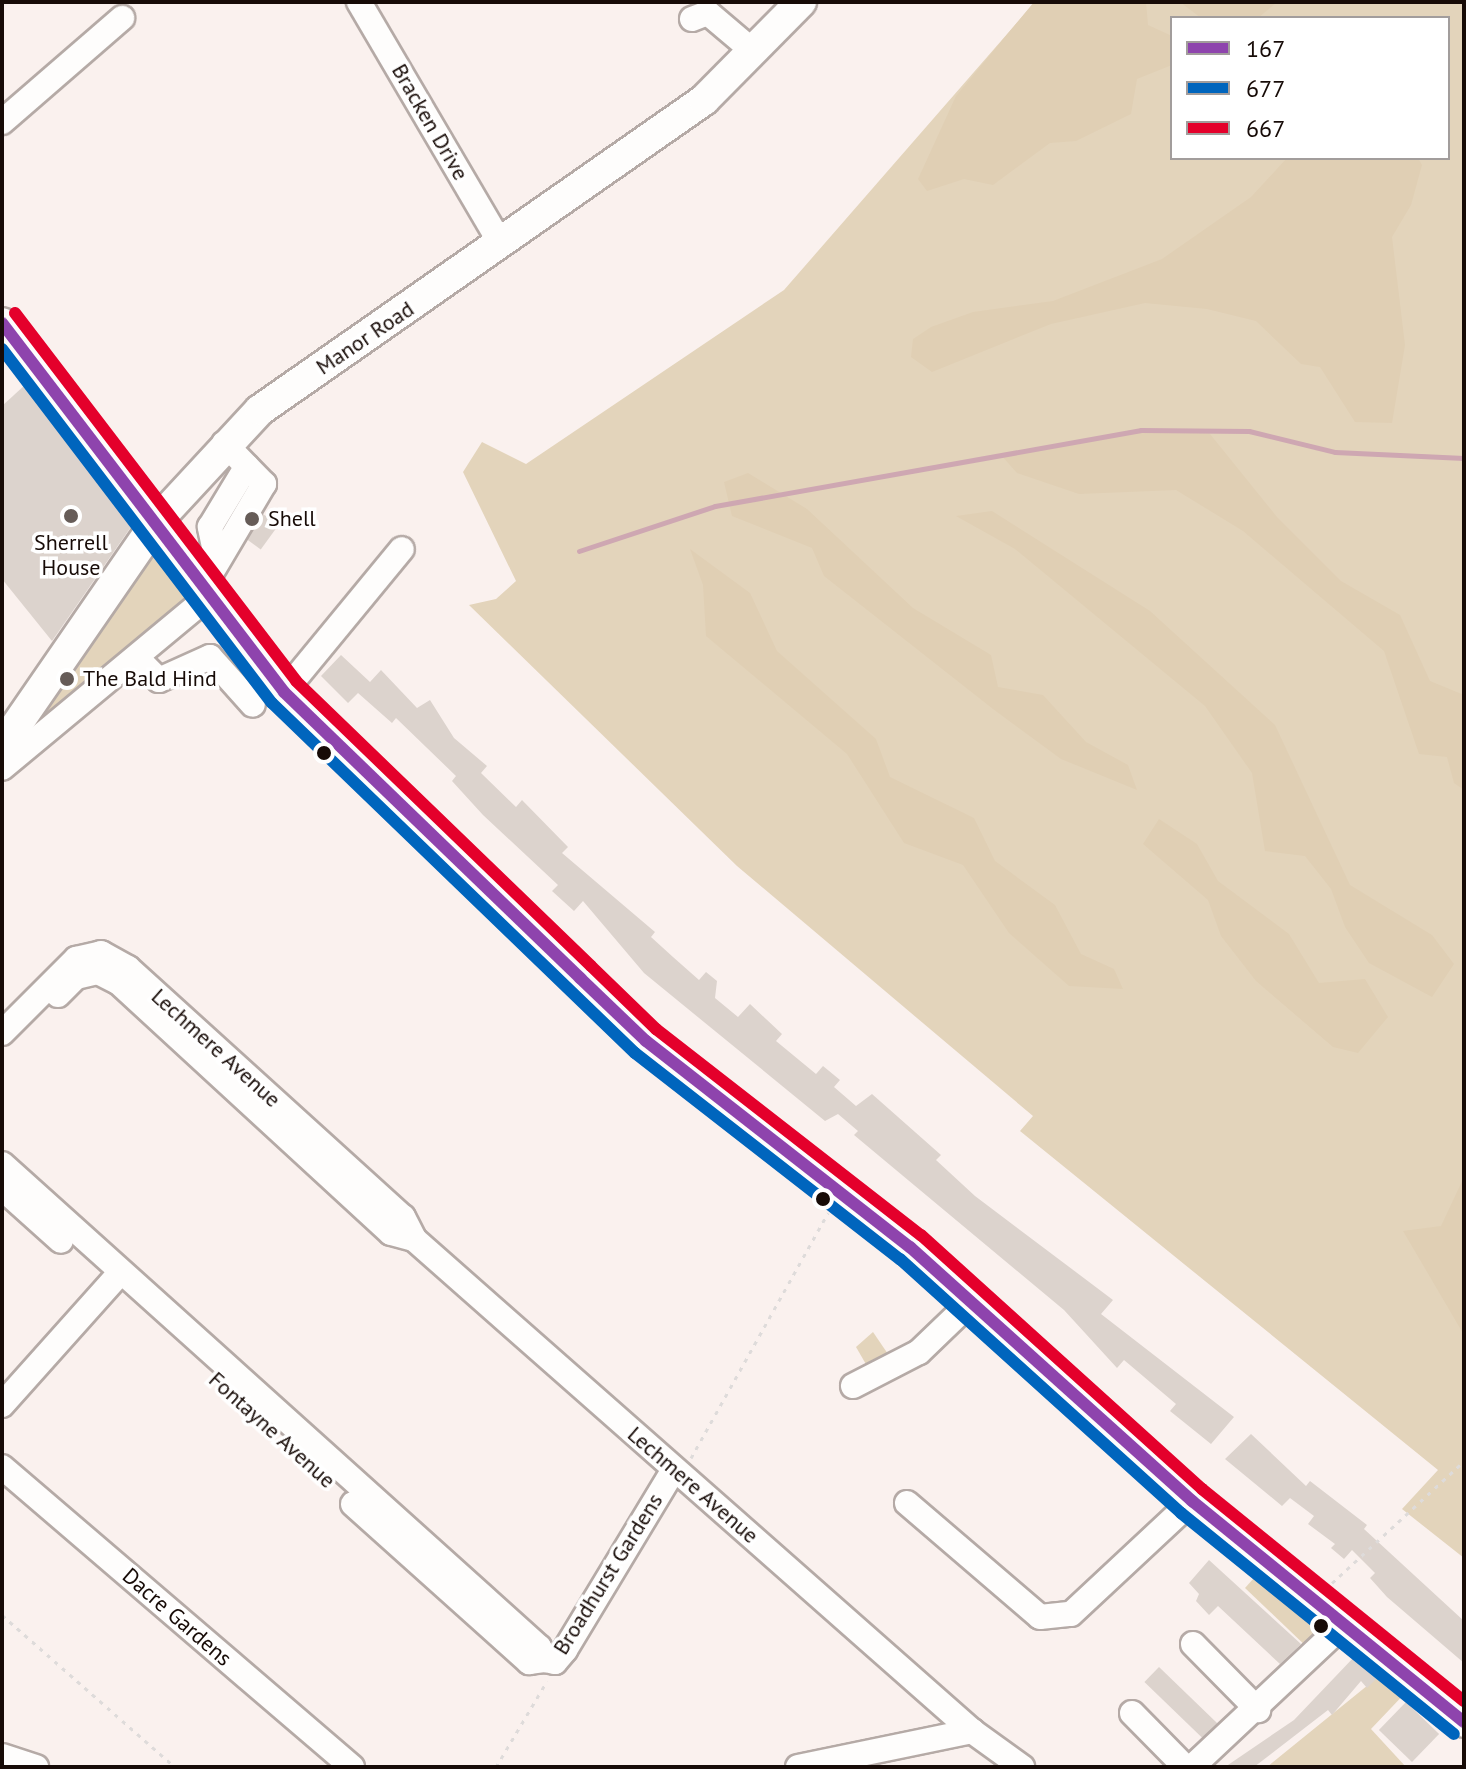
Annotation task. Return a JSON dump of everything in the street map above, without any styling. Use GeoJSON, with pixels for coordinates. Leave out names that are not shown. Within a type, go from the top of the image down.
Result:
{"type":"FeatureCollection","features":[{"type":"Feature","properties":{"kind":"main road","name":"Manor Road"},"geometry":{"type":"LineString","coordinates":[[3,749],[158,520],[224,443],[260,410],[704,100],[801,2]]}},
{"type":"Feature","properties":{"kind":"main road"},"geometry":{"type":"LineString","coordinates":[[2,323],[209,582],[284,692],[646,1041],[842,1193],[971,1302],[1192,1501],[1464,1722]]}},
{"type":"Feature","properties":{"kind":"street","name":"Bracken Drive"},"geometry":{"type":"LineString","coordinates":[[359,2],[500,242]]}},
{"type":"Feature","properties":{"kind":"street"},"geometry":{"type":"LineString","coordinates":[[692,19],[708,13],[753,51]]}},
{"type":"Feature","properties":{"kind":"street"},"geometry":{"type":"LineString","coordinates":[[2,122],[122,18]]}},
{"type":"Feature","properties":{"kind":"street"},"geometry":{"type":"LineString","coordinates":[[209,582],[210,527],[247,466],[224,443]]}},
{"type":"Feature","properties":{"kind":"street"},"geometry":{"type":"LineString","coordinates":[[284,692],[402,549]]}},
{"type":"Feature","properties":{"kind":"street","name":"Manor Road"},"geometry":{"type":"LineString","coordinates":[[3,749],[137,658],[209,582]]}},
{"type":"Feature","properties":{"kind":"street"},"geometry":{"type":"LineString","coordinates":[[137,658],[159,680],[210,657],[253,705]]}},
{"type":"Feature","properties":{"kind":"street","name":"Lechmere Avenue"},"geometry":{"type":"LineString","coordinates":[[5,1036],[76,959],[101,953],[268,1108],[391,1233],[414,1239],[972,1731],[1022,1767]]}},
{"type":"Feature","properties":{"kind":"street","name":"Fontayne Avenue"},"geometry":{"type":"LineString","coordinates":[[2,1164],[115,1279]]}},
{"type":"Feature","properties":{"kind":"street","name":"Fontayne Avenue"},"geometry":{"type":"LineString","coordinates":[[2,1188],[115,1279],[542,1658]]}},
{"type":"Feature","properties":{"kind":"street"},"geometry":{"type":"LineString","coordinates":[[2,1405],[115,1279]]}},
{"type":"Feature","properties":{"kind":"street"},"geometry":{"type":"LineString","coordinates":[[853,1386],[919,1352],[971,1302]]}},
{"type":"Feature","properties":{"kind":"street","name":"Dacre Gardens"},"geometry":{"type":"LineString","coordinates":[[2,1467],[352,1767]]}},
{"type":"Feature","properties":{"kind":"street","name":"Broadhurst Gardens"},"geometry":{"type":"LineString","coordinates":[[542,1658],[677,1472]]}},
{"type":"Feature","properties":{"kind":"street"},"geometry":{"type":"LineString","coordinates":[[907,1503],[1040,1617],[1071,1614],[1192,1501]]}},
{"type":"Feature","properties":{"kind":"street"},"geometry":{"type":"LineString","coordinates":[[1192,1767],[1258,1710],[1343,1625]]}},
{"type":"Feature","properties":{"kind":"street"},"geometry":{"type":"LineString","coordinates":[[1193,1644],[1258,1710]]}},
{"type":"Feature","properties":{"kind":"street"},"geometry":{"type":"LineString","coordinates":[[1132,1713],[1185,1767]]}},
{"type":"Feature","properties":{"kind":"street"},"geometry":{"type":"LineString","coordinates":[[798,1767],[972,1731]]}},
{"type":"Feature","properties":{"kind":"street"},"geometry":{"type":"LineString","coordinates":[[2,1756],[36,1767]]}},
{"type":"Feature","properties":{"kind":"path"},"geometry":{"type":"LineString","coordinates":[[677,1472],[842,1193]]}},
{"type":"Feature","properties":{"kind":"path"},"geometry":{"type":"LineString","coordinates":[[1314,1602],[1409,1506],[1464,1461]]}},
{"type":"Feature","properties":{"kind":"path"},"geometry":{"type":"LineString","coordinates":[[2,1615],[175,1767]]}},
{"type":"Feature","properties":{"kind":"path"},"geometry":{"type":"LineString","coordinates":[[496,1767],[542,1658]]}},
{"type":"Feature","properties":{"kind":"shaded area"},"geometry":{"type":"Polygon","coordinates":[[[1034,2],[1146,2],[1148,25],[1170,35],[1170,66],[1137,79],[1131,114],[1076,141],[1050,143],[993,185],[964,179],[927,191],[918,179],[956,96],[1034,2]]]}},
{"type":"Feature","properties":{"kind":"shaded area"},"geometry":{"type":"Polygon","coordinates":[[[1035,2],[1464,2],[1464,1558],[1402,1509],[1438,1470],[1020,1131],[1033,1116],[737,866],[469,605],[496,599],[516,581],[463,472],[482,442],[526,464],[784,290],[1035,2]]]}},
{"type":"Feature","properties":{"kind":"shaded area"},"geometry":{"type":"Polygon","coordinates":[[[1180,2],[1277,2],[1260,16],[1198,16],[1180,2]]]}},
{"type":"Feature","properties":{"kind":"shaded area"},"geometry":{"type":"Polygon","coordinates":[[[1285,160],[1419,160],[1422,165],[1411,205],[1392,237],[1405,345],[1392,423],[1355,422],[1320,367],[1301,364],[1256,321],[1207,309],[1145,303],[1051,324],[932,372],[911,357],[913,339],[931,327],[973,312],[1053,301],[1162,259],[1251,197],[1285,160]]]}},
{"type":"Feature","properties":{"kind":"shaded area"},"geometry":{"type":"Polygon","coordinates":[[[1206,429],[1277,517],[1341,581],[1400,615],[1430,681],[1464,695],[1464,790],[1454,783],[1447,757],[1419,754],[1384,651],[1243,531],[1176,490],[1079,494],[1017,473],[1000,454],[1141,430],[1206,429]]]}},
{"type":"Feature","properties":{"kind":"shaded area"},"geometry":{"type":"Polygon","coordinates":[[[748,473],[807,509],[913,608],[991,655],[998,687],[1043,695],[1086,742],[1128,765],[1137,790],[1061,759],[993,709],[824,576],[812,548],[732,516],[724,482],[748,473]]]}},
{"type":"Feature","properties":{"kind":"shaded area"},"geometry":{"type":"Polygon","coordinates":[[[992,511],[1150,611],[1275,725],[1350,885],[1432,935],[1454,964],[1432,997],[1369,963],[1345,927],[1331,889],[1305,856],[1265,851],[1252,773],[1205,706],[1015,549],[956,516],[992,511]]]}},
{"type":"Feature","properties":{"kind":"shaded area"},"geometry":{"type":"Polygon","coordinates":[[[690,549],[750,593],[777,651],[876,739],[890,777],[974,818],[995,861],[1055,905],[1081,954],[1114,969],[1123,989],[1069,986],[1009,933],[963,865],[904,843],[847,754],[706,636],[703,585],[690,549]]]}},
{"type":"Feature","properties":{"kind":"shaded area"},"geometry":{"type":"Polygon","coordinates":[[[146,555],[167,558],[199,597],[2,761],[146,555]]]}},
{"type":"Feature","properties":{"kind":"shaded area"},"geometry":{"type":"Polygon","coordinates":[[[1159,819],[1197,844],[1218,881],[1289,934],[1319,983],[1365,979],[1388,1017],[1358,1053],[1333,1047],[1256,981],[1221,936],[1208,900],[1143,844],[1159,819]]]}},
{"type":"Feature","properties":{"kind":"shaded area"},"geometry":{"type":"Polygon","coordinates":[[[1464,1177],[1464,1335],[1403,1231],[1441,1226],[1464,1177]]]}},
{"type":"Feature","properties":{"kind":"shaded area"},"geometry":{"type":"Polygon","coordinates":[[[873,1332],[890,1357],[867,1366],[856,1347],[873,1332]]]}},
{"type":"Feature","properties":{"kind":"shaded area"},"geometry":{"type":"Polygon","coordinates":[[[1262,1569],[1333,1628],[1311,1651],[1245,1588],[1262,1569]]]}},
{"type":"Feature","properties":{"kind":"shaded area"},"geometry":{"type":"Polygon","coordinates":[[[1389,1668],[1410,1688],[1371,1729],[1406,1767],[1267,1767],[1389,1668]]]}},
{"type":"Feature","properties":{"kind":"building","name":"Sherrell House"},"geometry":{"type":"Polygon","coordinates":[[[26,384],[133,524],[52,641],[2,579],[2,406],[26,384]]]}},
{"type":"Feature","properties":{"kind":"building"},"geometry":{"type":"Polygon","coordinates":[[[263,514],[278,525],[261,549],[245,538],[263,514]]]}},
{"type":"Feature","properties":{"kind":"building"},"geometry":{"type":"Polygon","coordinates":[[[341,655],[370,682],[381,670],[417,708],[430,700],[454,738],[487,766],[481,773],[516,807],[522,800],[568,847],[562,853],[655,932],[651,937],[699,980],[706,972],[717,981],[715,998],[738,1017],[750,1004],[782,1034],[776,1041],[816,1074],[823,1066],[840,1080],[834,1087],[856,1106],[872,1094],[941,1155],[936,1160],[975,1196],[1113,1300],[1101,1314],[1234,1417],[1211,1444],[1170,1411],[1176,1404],[1124,1360],[1117,1368],[1064,1310],[854,1135],[858,1131],[838,1114],[825,1121],[644,973],[583,901],[574,911],[552,891],[558,885],[483,815],[452,781],[456,776],[396,718],[392,723],[358,693],[348,703],[321,676],[341,655]]]}},
{"type":"Feature","properties":{"kind":"building"},"geometry":{"type":"Polygon","coordinates":[[[1251,1434],[1306,1486],[1310,1481],[1367,1525],[1364,1529],[1464,1621],[1464,1663],[1387,1597],[1370,1578],[1375,1573],[1352,1550],[1344,1559],[1331,1548],[1335,1544],[1308,1524],[1314,1516],[1290,1498],[1282,1506],[1225,1459],[1251,1434]]]}},
{"type":"Feature","properties":{"kind":"building"},"geometry":{"type":"Polygon","coordinates":[[[1209,1560],[1301,1644],[1280,1664],[1218,1606],[1209,1615],[1196,1601],[1199,1594],[1189,1583],[1209,1560]]]}},
{"type":"Feature","properties":{"kind":"building"},"geometry":{"type":"Polygon","coordinates":[[[1355,1656],[1379,1676],[1367,1688],[1361,1681],[1332,1715],[1328,1710],[1254,1767],[1225,1767],[1294,1720],[1355,1656]]]}},
{"type":"Feature","properties":{"kind":"building"},"geometry":{"type":"Polygon","coordinates":[[[1159,1667],[1217,1723],[1203,1738],[1144,1682],[1159,1667]]]}},
{"type":"Feature","properties":{"kind":"building"},"geometry":{"type":"Polygon","coordinates":[[[1406,1702],[1439,1734],[1412,1762],[1379,1730],[1406,1702]]]}},
{"type":"Feature","properties":{"kind":"waterway"},"geometry":{"type":"LineString","coordinates":[[579,551],[715,506],[1141,430],[1249,431],[1335,452],[1464,458]]}},
{"type":"Feature","properties":{"kind":"transit line","name":"667"},"geometry":{"type":"LineString","coordinates":[[15,313],[296,681],[656,1029],[921,1235],[1202,1489],[1464,1701]]}},
{"type":"Feature","properties":{"kind":"transit line","name":"167"},"geometry":{"type":"LineString","coordinates":[[2,323],[284,692],[580,978],[646,1041],[910,1247],[1192,1501],[1464,1722]]}},
{"type":"Feature","properties":{"kind":"transit line","name":"677"},"geometry":{"type":"LineString","coordinates":[[2,349],[272,703],[635,1053],[900,1259],[1181,1513],[1454,1734]]}},
{"type":"Feature","properties":{"kind":"place","name":"Sherrell House"},"geometry":{"type":"Point","coordinates":[71,516]}},
{"type":"Feature","properties":{"kind":"place","name":"Shell"},"geometry":{"type":"Point","coordinates":[252,519]}},
{"type":"Feature","properties":{"kind":"place","name":"The Bald Hind"},"geometry":{"type":"Point","coordinates":[67,679]}}]}
